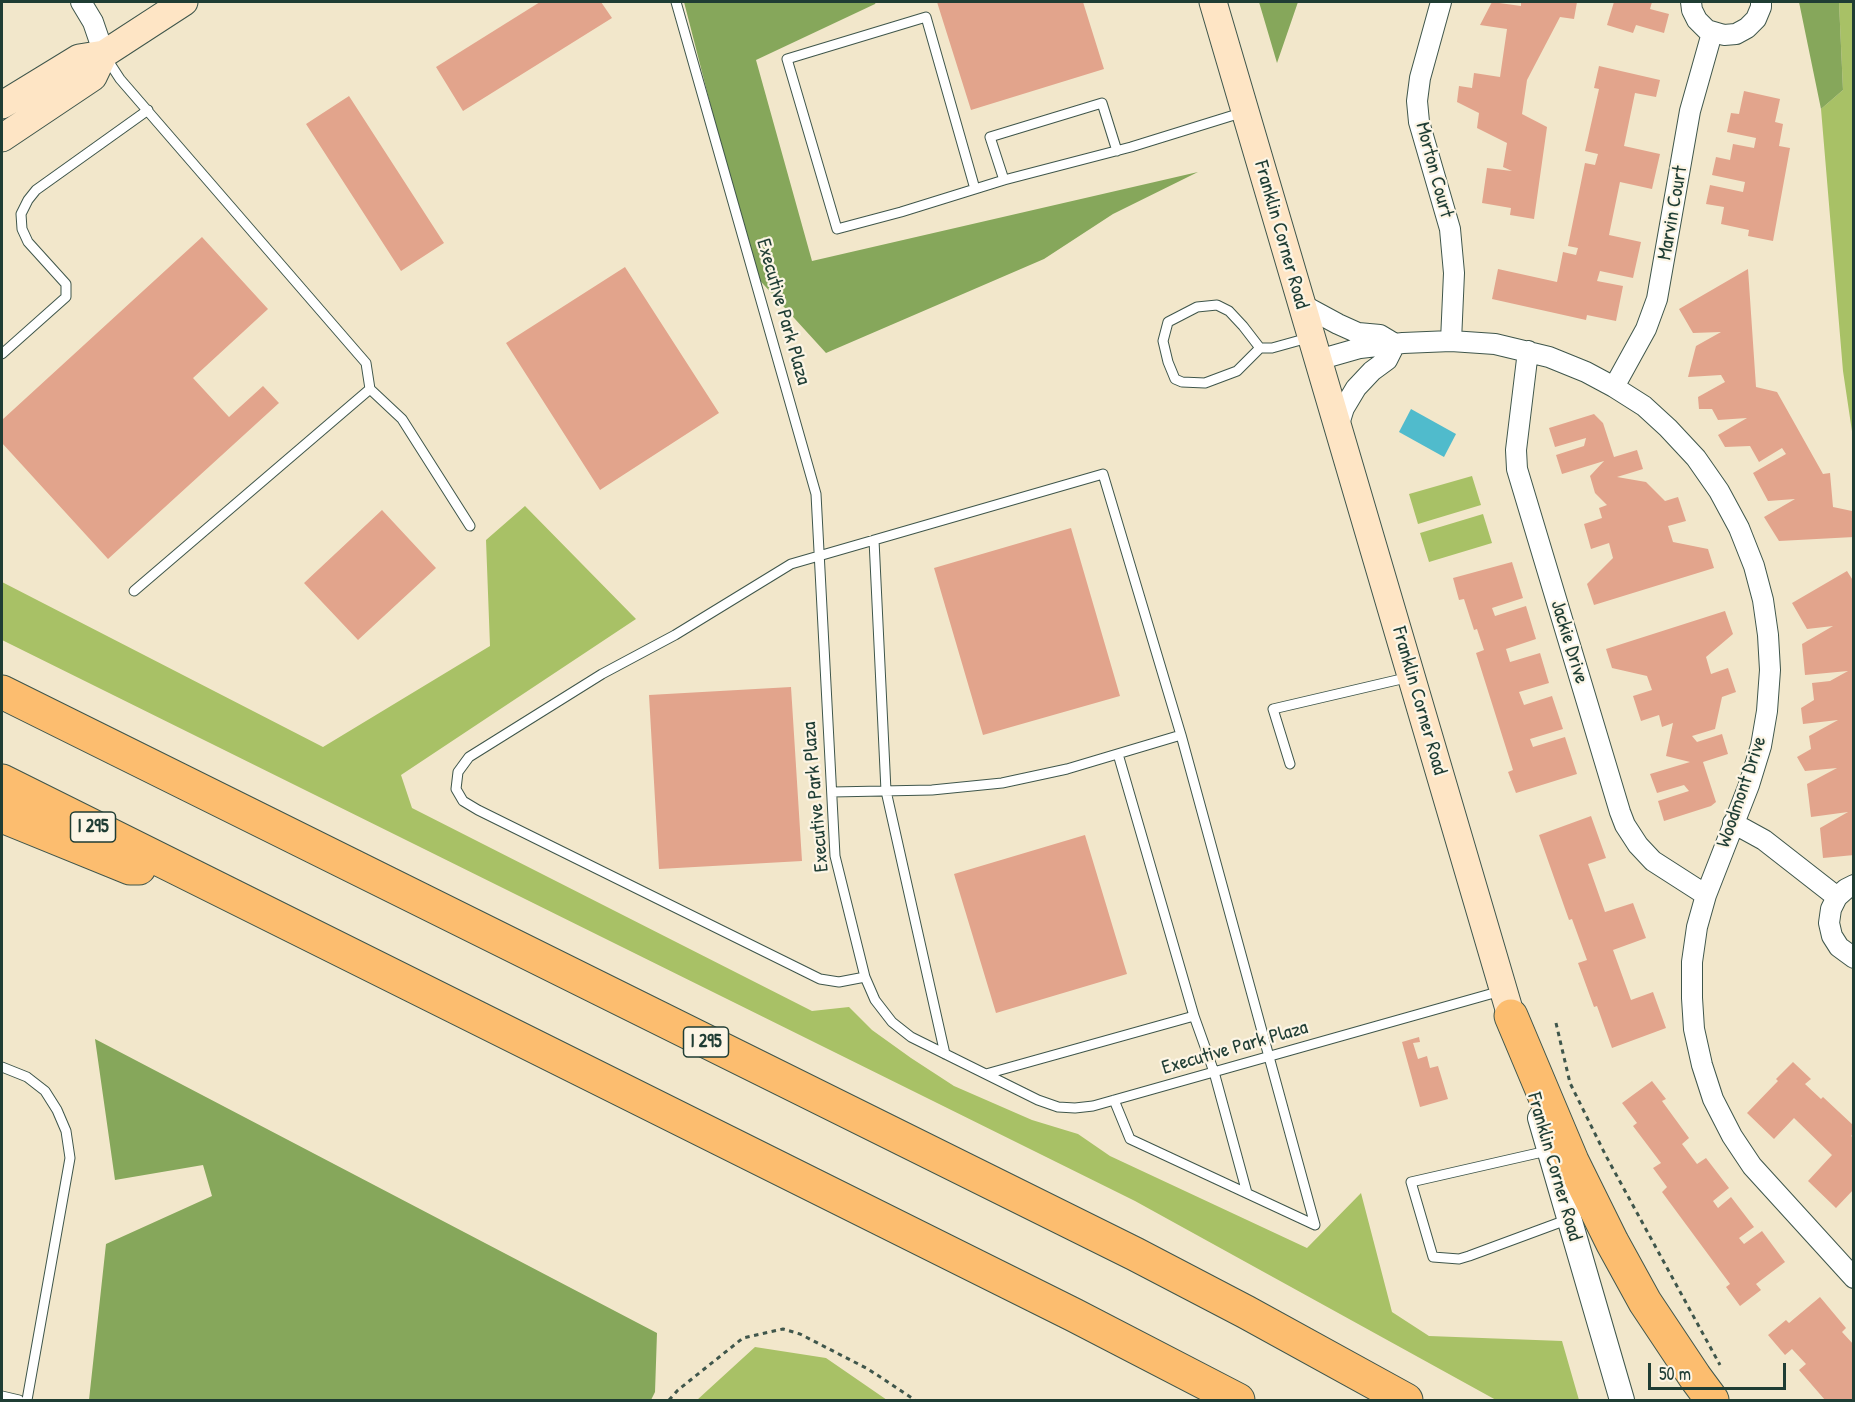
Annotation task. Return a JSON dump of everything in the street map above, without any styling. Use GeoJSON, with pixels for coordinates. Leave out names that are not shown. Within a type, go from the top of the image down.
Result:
{"type":"FeatureCollection","features":[{"type":"Feature","properties":{"kind":"highway","name":"I 295"},"geometry":{"type":"LineString","coordinates":[[2,692],[1135,1254],[1246,1312],[1406,1401]]}},
{"type":"Feature","properties":{"kind":"highway","name":"I 295"},"geometry":{"type":"LineString","coordinates":[[2,782],[1063,1310],[1238,1401]]}},
{"type":"Feature","properties":{"kind":"highway"},"geometry":{"type":"LineString","coordinates":[[2,816],[130,868],[186,872]]}},
{"type":"Feature","properties":{"kind":"highway"},"geometry":{"type":"LineString","coordinates":[[1507,1003],[1572,1161],[1612,1242],[1646,1302],[1695,1377],[1718,1386]]}},
{"type":"Feature","properties":{"kind":"main road"},"geometry":{"type":"LineString","coordinates":[[2,105],[79,58],[104,54],[184,2]]}},
{"type":"Feature","properties":{"kind":"main road","name":"Franklin Corner Road"},"geometry":{"type":"LineString","coordinates":[[1213,2],[1507,1003]]}},
{"type":"Feature","properties":{"kind":"main road"},"geometry":{"type":"LineString","coordinates":[[2,138],[93,77],[104,54]]}},
{"type":"Feature","properties":{"kind":"street"},"geometry":{"type":"LineString","coordinates":[[81,2],[93,22],[104,54]]}},
{"type":"Feature","properties":{"kind":"street","name":"Morton Court"},"geometry":{"type":"LineString","coordinates":[[1441,2],[1420,78],[1417,101],[1419,122],[1450,229],[1454,273],[1451,341]]}},
{"type":"Feature","properties":{"kind":"street"},"geometry":{"type":"LineString","coordinates":[[1691,2],[1697,20],[1712,33],[1724,35],[1736,34],[1747,28],[1756,19],[1761,2]]}},
{"type":"Feature","properties":{"kind":"street","name":"Marvin Court"},"geometry":{"type":"LineString","coordinates":[[1614,387],[1646,329],[1657,299],[1690,111],[1712,33]]}},
{"type":"Feature","properties":{"kind":"street","name":"Woodmont Drive"},"geometry":{"type":"LineString","coordinates":[[1301,303],[1358,333],[1380,335],[1395,344]]}},
{"type":"Feature","properties":{"kind":"street","name":"Woodmont Drive"},"geometry":{"type":"LineString","coordinates":[[1314,349],[1451,341],[1495,344],[1528,351],[1586,372],[1644,406],[1696,458],[1719,492],[1734,519],[1754,566],[1768,635],[1770,670],[1767,711],[1761,746],[1749,785],[1706,895],[1697,927],[1693,953],[1694,1029],[1713,1099],[1732,1136],[1752,1166],[1854,1278]]}},
{"type":"Feature","properties":{"kind":"street"},"geometry":{"type":"LineString","coordinates":[[1338,427],[1344,408],[1356,388],[1387,360],[1395,344]]}},
{"type":"Feature","properties":{"kind":"street","name":"Jackie Drive"},"geometry":{"type":"LineString","coordinates":[[1528,351],[1516,450],[1517,469],[1620,812],[1625,825],[1638,845],[1653,861],[1706,895]]}},
{"type":"Feature","properties":{"kind":"street"},"geometry":{"type":"LineString","coordinates":[[1733,823],[1764,840],[1837,897]]}},
{"type":"Feature","properties":{"kind":"street"},"geometry":{"type":"LineString","coordinates":[[1854,885],[1837,897],[1831,909],[1829,923],[1832,936],[1839,947],[1854,958]]}},
{"type":"Feature","properties":{"kind":"street","name":"Franklin Corner Road"},"geometry":{"type":"LineString","coordinates":[[1507,1003],[1622,1401]]}},
{"type":"Feature","properties":{"kind":"lane","name":"Executive Park Plaza"},"geometry":{"type":"LineString","coordinates":[[676,2],[816,494],[835,856],[865,977],[875,1000],[892,1022],[911,1037],[1038,1100],[1058,1107],[1093,1106],[1270,1056],[1507,1003]]}},
{"type":"Feature","properties":{"kind":"lane"},"geometry":{"type":"LineString","coordinates":[[975,189],[926,18],[787,59],[837,229],[901,212],[1005,180],[1117,151],[1245,112]]}},
{"type":"Feature","properties":{"kind":"lane"},"geometry":{"type":"LineString","coordinates":[[104,54],[120,79],[366,363],[370,389],[402,419],[470,526]]}},
{"type":"Feature","properties":{"kind":"lane"},"geometry":{"type":"LineString","coordinates":[[1005,180],[990,137],[1102,103],[1117,151]]}},
{"type":"Feature","properties":{"kind":"lane"},"geometry":{"type":"LineString","coordinates":[[2,354],[66,297],[66,284],[28,242],[22,229],[21,214],[28,200],[36,190],[148,110]]}},
{"type":"Feature","properties":{"kind":"lane"},"geometry":{"type":"LineString","coordinates":[[1260,348],[1236,318],[1217,305],[1197,307],[1168,322],[1163,341],[1175,379],[1182,382],[1205,383],[1237,371],[1260,348],[1314,349]]}},
{"type":"Feature","properties":{"kind":"lane"},"geometry":{"type":"LineString","coordinates":[[134,591],[370,389]]}},
{"type":"Feature","properties":{"kind":"lane"},"geometry":{"type":"LineString","coordinates":[[865,977],[839,982],[820,979],[477,810],[464,801],[456,789],[458,772],[469,758],[602,674],[675,635],[791,564],[1102,474],[1182,735],[1316,1225],[1130,1139],[1114,1100]]}},
{"type":"Feature","properties":{"kind":"lane"},"geometry":{"type":"LineString","coordinates":[[874,540],[886,791],[945,1054]]}},
{"type":"Feature","properties":{"kind":"lane"},"geometry":{"type":"LineString","coordinates":[[1290,764],[1273,709],[1412,676]]}},
{"type":"Feature","properties":{"kind":"lane"},"geometry":{"type":"LineString","coordinates":[[832,792],[932,790],[1002,783],[1067,769],[1182,735]]}},
{"type":"Feature","properties":{"kind":"lane"},"geometry":{"type":"LineString","coordinates":[[1118,754],[1194,1016],[1214,1072],[1246,1193]]}},
{"type":"Feature","properties":{"kind":"lane"},"geometry":{"type":"LineString","coordinates":[[986,1074],[1194,1016]]}},
{"type":"Feature","properties":{"kind":"lane"},"geometry":{"type":"LineString","coordinates":[[2,1067],[27,1077],[45,1091],[66,1131],[70,1158],[27,1401]]}},
{"type":"Feature","properties":{"kind":"lane"},"geometry":{"type":"LineString","coordinates":[[1550,1150],[1411,1182],[1433,1257],[1469,1256],[1569,1219]]}},
{"type":"Feature","properties":{"kind":"lane"},"geometry":{"type":"LineString","coordinates":[[2,1396],[20,1401]]}},
{"type":"Feature","properties":{"kind":"path"},"geometry":{"type":"LineString","coordinates":[[1556,1023],[1570,1083],[1718,1386]]}},
{"type":"Feature","properties":{"kind":"path"},"geometry":{"type":"LineString","coordinates":[[669,1401],[678,1390],[743,1338],[783,1329],[800,1334],[868,1369],[915,1401]]}},
{"type":"Feature","properties":{"kind":"green space"},"geometry":{"type":"Polygon","coordinates":[[[684,2],[876,2],[756,60],[812,261],[1198,172],[1113,214],[1044,259],[826,353],[754,274],[684,2]]]}},
{"type":"Feature","properties":{"kind":"green space"},"geometry":{"type":"Polygon","coordinates":[[[1259,2],[1298,2],[1277,63],[1259,2]]]}},
{"type":"Feature","properties":{"kind":"green space"},"geometry":{"type":"Polygon","coordinates":[[[1799,2],[1839,2],[1843,90],[1821,109],[1799,2]]]}},
{"type":"Feature","properties":{"kind":"green space"},"geometry":{"type":"Polygon","coordinates":[[[1839,2],[1853,2],[1853,438],[1843,371],[1821,109],[1843,90],[1839,2]]]}},
{"type":"Feature","properties":{"kind":"green space"},"geometry":{"type":"Polygon","coordinates":[[[1472,476],[1481,505],[1418,524],[1409,494],[1472,476]]]}},
{"type":"Feature","properties":{"kind":"green space"},"geometry":{"type":"Polygon","coordinates":[[[525,506],[636,619],[401,775],[412,808],[812,1011],[849,1007],[872,1030],[954,1086],[1032,1120],[1078,1134],[1110,1156],[1307,1248],[1361,1193],[1392,1312],[1429,1336],[1562,1341],[1579,1400],[1496,1400],[1135,1201],[2,640],[2,582],[323,747],[490,646],[486,540],[525,506]]]}},
{"type":"Feature","properties":{"kind":"green space"},"geometry":{"type":"Polygon","coordinates":[[[1483,514],[1492,543],[1429,562],[1420,533],[1483,514]]]}},
{"type":"Feature","properties":{"kind":"green space"},"geometry":{"type":"Polygon","coordinates":[[[95,1039],[657,1333],[655,1392],[651,1400],[89,1400],[106,1244],[212,1196],[203,1165],[115,1180],[95,1039]]]}},
{"type":"Feature","properties":{"kind":"green space"},"geometry":{"type":"Polygon","coordinates":[[[755,1347],[826,1358],[887,1400],[697,1400],[755,1347]]]}},
{"type":"Feature","properties":{"kind":"water"},"geometry":{"type":"Polygon","coordinates":[[[1411,409],[1456,434],[1444,457],[1399,432],[1411,409]]]}},
{"type":"Feature","properties":{"kind":"building"},"geometry":{"type":"Polygon","coordinates":[[[540,2],[601,2],[612,18],[463,111],[436,67],[540,2]]]}},
{"type":"Feature","properties":{"kind":"building"},"geometry":{"type":"Polygon","coordinates":[[[937,2],[1083,2],[1104,69],[971,110],[937,2]]]}},
{"type":"Feature","properties":{"kind":"building"},"geometry":{"type":"Polygon","coordinates":[[[1492,2],[1521,6],[1521,2],[1577,2],[1574,19],[1560,17],[1527,80],[1522,114],[1547,127],[1534,219],[1510,215],[1511,208],[1482,203],[1487,168],[1512,171],[1503,167],[1507,143],[1477,128],[1479,113],[1457,102],[1459,86],[1472,88],[1474,73],[1500,77],[1507,29],[1480,25],[1492,2]]]}},
{"type":"Feature","properties":{"kind":"building"},"geometry":{"type":"Polygon","coordinates":[[[1614,2],[1652,2],[1650,9],[1669,14],[1664,33],[1636,25],[1633,33],[1607,25],[1614,2]]]}},
{"type":"Feature","properties":{"kind":"building"},"geometry":{"type":"Polygon","coordinates":[[[1599,66],[1660,80],[1656,97],[1635,93],[1624,146],[1660,154],[1652,189],[1620,182],[1609,235],[1641,242],[1633,278],[1600,271],[1597,281],[1623,286],[1616,321],[1587,315],[1586,320],[1492,299],[1498,269],[1557,282],[1563,252],[1576,255],[1578,248],[1568,246],[1585,163],[1595,165],[1598,154],[1585,151],[1599,89],[1594,88],[1599,66]]]}},
{"type":"Feature","properties":{"kind":"building"},"geometry":{"type":"Polygon","coordinates":[[[1744,91],[1780,99],[1775,122],[1783,124],[1779,146],[1790,148],[1773,241],[1748,236],[1749,230],[1721,224],[1724,207],[1706,204],[1710,185],[1743,192],[1745,182],[1712,175],[1716,157],[1730,160],[1733,144],[1754,148],[1756,138],[1727,132],[1731,113],[1739,114],[1744,91]]]}},
{"type":"Feature","properties":{"kind":"building"},"geometry":{"type":"Polygon","coordinates":[[[349,96],[444,243],[401,271],[306,124],[349,96]]]}},
{"type":"Feature","properties":{"kind":"building"},"geometry":{"type":"Polygon","coordinates":[[[202,237],[268,309],[193,378],[229,417],[263,386],[279,403],[108,559],[2,443],[2,420],[202,237]]]}},
{"type":"Feature","properties":{"kind":"building"},"geometry":{"type":"Polygon","coordinates":[[[625,267],[719,413],[600,490],[506,343],[625,267]]]}},
{"type":"Feature","properties":{"kind":"building"},"geometry":{"type":"Polygon","coordinates":[[[1748,269],[1756,387],[1777,392],[1823,474],[1830,473],[1833,507],[1852,511],[1854,537],[1779,541],[1764,517],[1795,499],[1768,501],[1753,473],[1786,454],[1782,448],[1759,462],[1750,446],[1725,447],[1718,435],[1747,418],[1718,420],[1712,409],[1699,409],[1698,397],[1725,382],[1721,375],[1688,377],[1696,346],[1721,332],[1693,333],[1679,309],[1748,269]]]}},
{"type":"Feature","properties":{"kind":"building"},"geometry":{"type":"Polygon","coordinates":[[[1594,414],[1603,423],[1614,457],[1637,450],[1643,469],[1617,477],[1646,482],[1665,501],[1678,497],[1686,521],[1668,526],[1673,542],[1708,549],[1714,568],[1594,605],[1587,584],[1613,558],[1609,543],[1591,549],[1584,524],[1602,518],[1599,508],[1607,505],[1595,493],[1590,476],[1604,461],[1562,474],[1556,455],[1584,446],[1586,438],[1555,447],[1549,428],[1594,414]]]}},
{"type":"Feature","properties":{"kind":"building"},"geometry":{"type":"Polygon","coordinates":[[[382,510],[436,568],[358,640],[304,583],[382,510]]]}},
{"type":"Feature","properties":{"kind":"building"},"geometry":{"type":"Polygon","coordinates":[[[1071,528],[1120,696],[983,735],[934,568],[1071,528]]]}},
{"type":"Feature","properties":{"kind":"building"},"geometry":{"type":"Polygon","coordinates":[[[1512,562],[1523,598],[1492,608],[1495,616],[1526,606],[1536,639],[1506,649],[1510,662],[1540,653],[1549,683],[1519,692],[1524,705],[1552,696],[1563,729],[1530,739],[1533,747],[1565,737],[1577,774],[1516,793],[1508,772],[1513,770],[1476,653],[1484,650],[1477,629],[1474,630],[1464,599],[1459,600],[1453,578],[1512,562]]]}},
{"type":"Feature","properties":{"kind":"building"},"geometry":{"type":"Polygon","coordinates":[[[1847,571],[1854,582],[1854,855],[1823,858],[1820,828],[1848,812],[1811,817],[1807,784],[1837,768],[1805,771],[1797,757],[1811,749],[1809,736],[1838,720],[1803,724],[1801,708],[1814,700],[1812,683],[1830,681],[1848,671],[1805,675],[1802,644],[1833,626],[1807,629],[1792,603],[1847,571]]]}},
{"type":"Feature","properties":{"kind":"building"},"geometry":{"type":"Polygon","coordinates":[[[1725,611],[1733,634],[1706,657],[1711,674],[1728,668],[1736,692],[1722,697],[1715,729],[1692,736],[1697,742],[1722,734],[1728,754],[1703,762],[1716,802],[1711,806],[1664,821],[1658,801],[1689,791],[1684,785],[1657,793],[1650,774],[1690,762],[1666,756],[1673,723],[1662,727],[1659,715],[1641,721],[1633,696],[1652,690],[1647,676],[1612,668],[1606,649],[1725,611]]]}},
{"type":"Feature","properties":{"kind":"building"},"geometry":{"type":"Polygon","coordinates":[[[791,687],[802,861],[659,869],[649,695],[791,687]]]}},
{"type":"Feature","properties":{"kind":"building"},"geometry":{"type":"Polygon","coordinates":[[[1591,816],[1606,858],[1588,864],[1605,912],[1633,903],[1646,938],[1613,950],[1631,1000],[1653,992],[1666,1028],[1612,1048],[1578,963],[1587,960],[1572,919],[1569,920],[1539,835],[1591,816]]]}},
{"type":"Feature","properties":{"kind":"building"},"geometry":{"type":"Polygon","coordinates":[[[1085,835],[1127,974],[996,1013],[954,874],[1085,835]]]}},
{"type":"Feature","properties":{"kind":"building"},"geometry":{"type":"Polygon","coordinates":[[[1419,1037],[1420,1042],[1413,1043],[1418,1059],[1427,1056],[1430,1068],[1438,1066],[1448,1099],[1420,1107],[1402,1042],[1419,1037]]]}},
{"type":"Feature","properties":{"kind":"building"},"geometry":{"type":"Polygon","coordinates":[[[1793,1062],[1811,1079],[1805,1084],[1821,1099],[1823,1097],[1854,1126],[1854,1133],[1851,1136],[1854,1138],[1854,1189],[1836,1208],[1808,1181],[1832,1155],[1794,1118],[1774,1139],[1747,1113],[1793,1062]]]}},
{"type":"Feature","properties":{"kind":"building"},"geometry":{"type":"Polygon","coordinates":[[[1652,1081],[1666,1099],[1662,1101],[1689,1138],[1682,1144],[1697,1164],[1706,1158],[1729,1188],[1713,1201],[1718,1208],[1731,1197],[1754,1227],[1739,1238],[1744,1244],[1762,1231],[1785,1262],[1756,1284],[1761,1290],[1740,1306],[1726,1287],[1730,1284],[1662,1192],[1667,1187],[1653,1168],[1661,1163],[1633,1126],[1637,1123],[1622,1103],[1652,1081]]]}},
{"type":"Feature","properties":{"kind":"building"},"geometry":{"type":"Polygon","coordinates":[[[1820,1297],[1846,1328],[1842,1332],[1854,1345],[1854,1400],[1825,1400],[1799,1370],[1806,1364],[1792,1349],[1785,1355],[1768,1335],[1786,1320],[1789,1323],[1820,1297]]]}}]}
